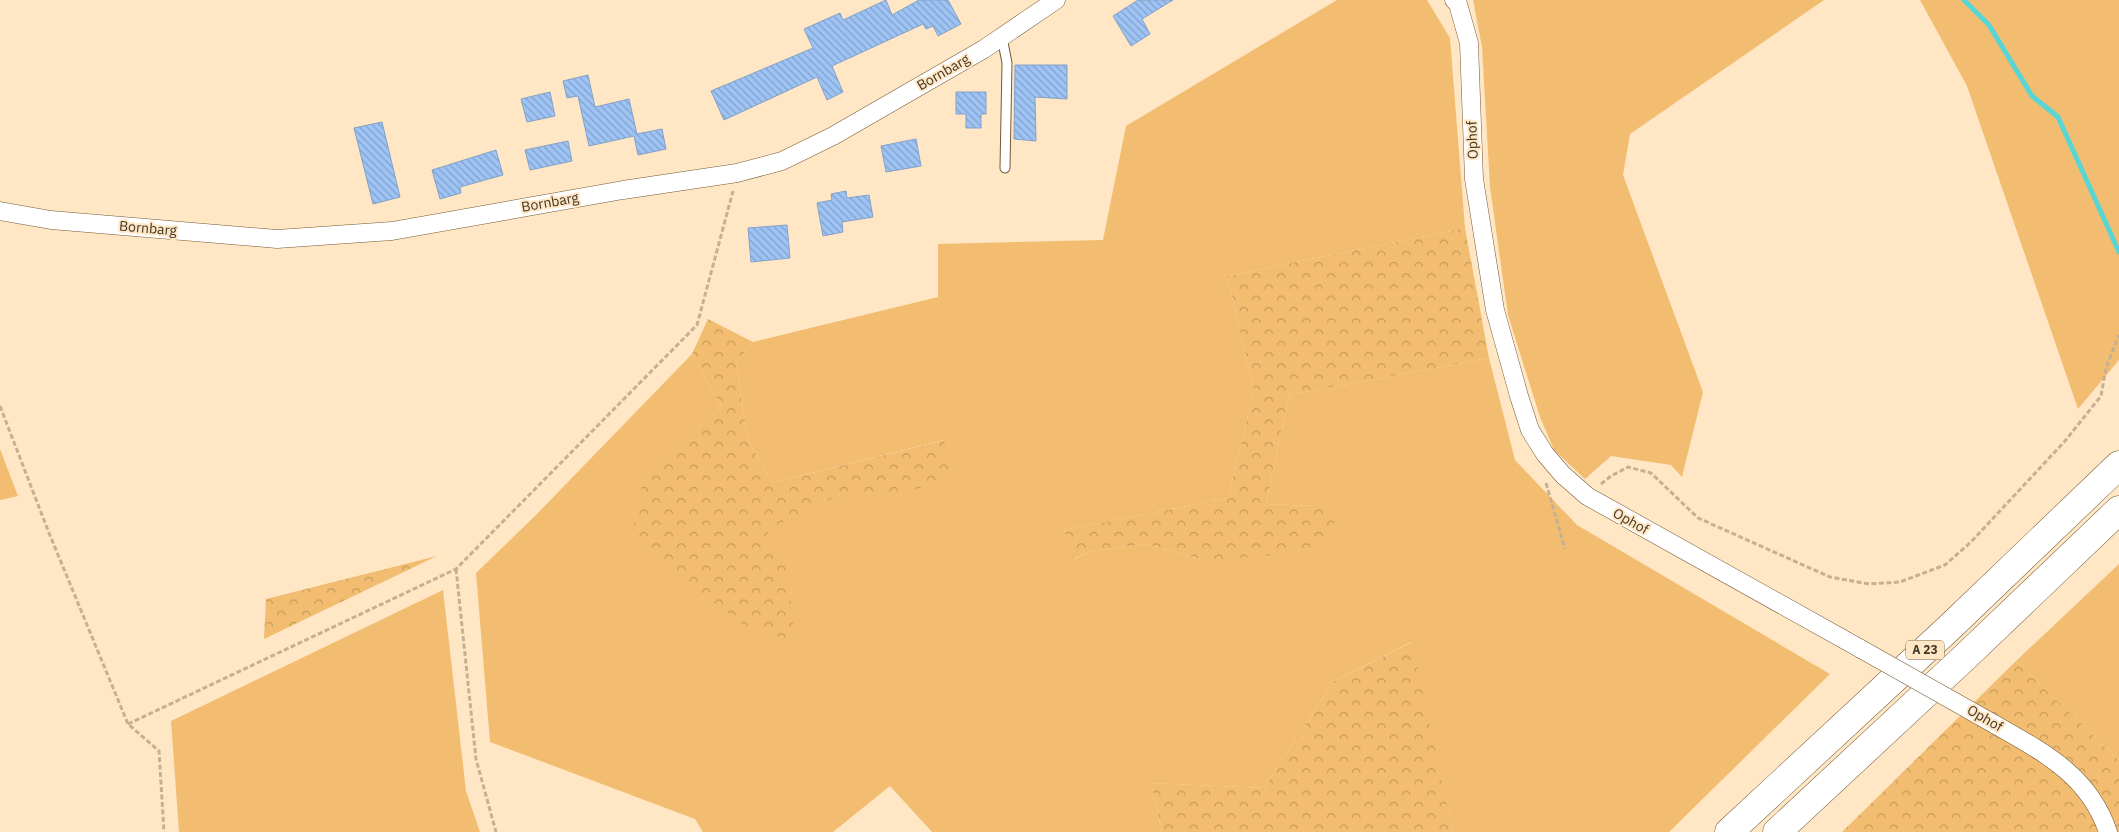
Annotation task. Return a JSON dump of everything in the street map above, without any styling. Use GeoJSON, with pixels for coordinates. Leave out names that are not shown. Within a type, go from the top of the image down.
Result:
{"type":"FeatureCollection","features":[{"type":"Feature","properties":{"kind":"highway","name":"A 23"},"geometry":{"type":"LineString","coordinates":[[1729,832],[1950,627],[2119,465]]}},
{"type":"Feature","properties":{"kind":"highway","name":"A 23"},"geometry":{"type":"LineString","coordinates":[[1777,832],[1965,658],[2119,510]]}},
{"type":"Feature","properties":{"kind":"street","name":"Bornbarg"},"geometry":{"type":"LineString","coordinates":[[0,211],[51,220],[277,239],[392,231],[614,191],[737,173],[782,161],[833,136],[984,49],[1056,0]]}},
{"type":"Feature","properties":{"kind":"street","name":"Ophof"},"geometry":{"type":"LineString","coordinates":[[1454,0],[1458,4],[1469,43],[1474,180],[1498,319],[1530,430],[1544,454],[1563,475],[1587,496],[1861,648],[2054,759],[2076,779],[2093,799],[2108,832]]}},
{"type":"Feature","properties":{"kind":"lane"},"geometry":{"type":"LineString","coordinates":[[1002,37],[1007,63],[1004,168]]}},
{"type":"Feature","properties":{"kind":"path"},"geometry":{"type":"LineString","coordinates":[[128,724],[456,569],[697,325],[737,173]]}},
{"type":"Feature","properties":{"kind":"path"},"geometry":{"type":"LineString","coordinates":[[1587,496],[1611,476],[1628,467],[1651,473],[1698,518],[1830,577],[1869,584],[1900,582],[1945,565],[1971,542],[2065,441],[2101,396],[2106,368],[2119,335]]}},
{"type":"Feature","properties":{"kind":"path"},"geometry":{"type":"LineString","coordinates":[[0,406],[49,533],[128,724],[159,751],[164,832]]}},
{"type":"Feature","properties":{"kind":"path"},"geometry":{"type":"LineString","coordinates":[[1544,476],[1565,549]]}},
{"type":"Feature","properties":{"kind":"path"},"geometry":{"type":"LineString","coordinates":[[456,569],[476,759],[496,832]]}},
{"type":"Feature","properties":{"kind":"green space"},"geometry":{"type":"Polygon","coordinates":[[[1337,0],[1427,0],[1450,38],[1465,228],[1227,276],[1254,390],[1228,498],[1064,530],[1074,559],[1090,552],[1146,544],[1206,561],[1318,506],[1266,504],[1289,395],[1489,358],[1515,460],[1577,525],[1830,674],[1669,832],[1453,832],[1411,642],[1334,681],[1264,788],[1151,783],[1162,832],[932,832],[890,786],[833,832],[703,832],[695,819],[490,742],[476,573],[535,516],[692,354],[721,406],[643,480],[786,561],[765,530],[840,495],[888,495],[950,464],[943,440],[772,483],[748,440],[736,362],[753,342],[938,297],[938,244],[1103,240],[1126,126],[1337,0]]]}},
{"type":"Feature","properties":{"kind":"green space"},"geometry":{"type":"Polygon","coordinates":[[[1473,0],[1824,0],[1630,134],[1623,175],[1703,392],[1682,477],[1671,465],[1611,456],[1585,479],[1554,450],[1540,417],[1508,315],[1490,187],[1482,47],[1473,0]]]}},
{"type":"Feature","properties":{"kind":"green space"},"geometry":{"type":"Polygon","coordinates":[[[1920,0],[2119,0],[2119,360],[2078,409],[1967,86],[1920,0]]]}},
{"type":"Feature","properties":{"kind":"green space"},"geometry":{"type":"Polygon","coordinates":[[[1465,228],[1489,358],[1289,395],[1266,504],[1318,506],[1339,518],[1308,552],[1206,561],[1146,544],[1090,552],[1073,559],[1064,530],[1228,498],[1254,390],[1227,276],[1465,228]]]}},
{"type":"Feature","properties":{"kind":"green space"},"geometry":{"type":"Polygon","coordinates":[[[708,319],[753,342],[736,362],[748,440],[772,483],[944,440],[951,464],[938,484],[888,495],[840,495],[766,530],[786,561],[796,643],[742,624],[631,541],[643,480],[721,406],[692,354],[708,319]]]}},
{"type":"Feature","properties":{"kind":"green space"},"geometry":{"type":"Polygon","coordinates":[[[0,449],[18,496],[0,500],[0,449]]]}},
{"type":"Feature","properties":{"kind":"green space"},"geometry":{"type":"Polygon","coordinates":[[[437,556],[264,639],[266,599],[437,556]]]}},
{"type":"Feature","properties":{"kind":"green space"},"geometry":{"type":"Polygon","coordinates":[[[2119,564],[2119,760],[2016,661],[2119,564]]]}},
{"type":"Feature","properties":{"kind":"green space"},"geometry":{"type":"Polygon","coordinates":[[[443,590],[466,791],[480,832],[179,832],[171,721],[443,590]]]}},
{"type":"Feature","properties":{"kind":"green space"},"geometry":{"type":"Polygon","coordinates":[[[1412,642],[1453,832],[1162,832],[1151,783],[1264,788],[1334,681],[1412,642]]]}},
{"type":"Feature","properties":{"kind":"green space"},"geometry":{"type":"Polygon","coordinates":[[[2016,661],[2119,760],[2119,832],[1842,832],[2016,661]]]}},
{"type":"Feature","properties":{"kind":"building"},"geometry":{"type":"Polygon","coordinates":[[[886,0],[892,15],[919,0],[948,0],[961,24],[938,36],[933,26],[926,29],[923,24],[832,66],[843,92],[827,100],[817,77],[724,120],[711,91],[813,48],[804,29],[840,13],[843,20],[886,0]]]}},
{"type":"Feature","properties":{"kind":"building"},"geometry":{"type":"Polygon","coordinates":[[[1138,0],[1173,0],[1142,19],[1150,34],[1131,46],[1113,16],[1138,0]]]}},
{"type":"Feature","properties":{"kind":"building"},"geometry":{"type":"Polygon","coordinates":[[[1015,65],[1067,65],[1067,99],[1035,97],[1036,141],[1014,139],[1015,65]]]}},
{"type":"Feature","properties":{"kind":"building"},"geometry":{"type":"Polygon","coordinates":[[[588,75],[595,107],[629,99],[637,134],[662,129],[666,149],[638,155],[634,136],[589,146],[578,96],[567,98],[563,81],[588,75]]]}},
{"type":"Feature","properties":{"kind":"building"},"geometry":{"type":"Polygon","coordinates":[[[550,92],[555,116],[527,122],[521,99],[550,92]]]}},
{"type":"Feature","properties":{"kind":"building"},"geometry":{"type":"Polygon","coordinates":[[[956,92],[986,92],[986,114],[981,114],[981,128],[966,128],[966,114],[956,114],[956,92]]]}},
{"type":"Feature","properties":{"kind":"building"},"geometry":{"type":"Polygon","coordinates":[[[382,122],[400,197],[373,204],[354,128],[382,122]]]}},
{"type":"Feature","properties":{"kind":"building"},"geometry":{"type":"Polygon","coordinates":[[[916,139],[921,166],[886,172],[881,146],[916,139]]]}},
{"type":"Feature","properties":{"kind":"building"},"geometry":{"type":"Polygon","coordinates":[[[568,141],[572,161],[530,170],[525,150],[568,141]]]}},
{"type":"Feature","properties":{"kind":"building"},"geometry":{"type":"Polygon","coordinates":[[[496,150],[503,175],[460,187],[461,193],[440,199],[432,170],[496,150]]]}},
{"type":"Feature","properties":{"kind":"building"},"geometry":{"type":"Polygon","coordinates":[[[846,191],[847,198],[869,195],[873,217],[842,222],[843,232],[823,236],[817,203],[832,200],[831,194],[846,191]]]}},
{"type":"Feature","properties":{"kind":"building"},"geometry":{"type":"Polygon","coordinates":[[[787,225],[790,258],[751,262],[748,228],[787,225]]]}},
{"type":"Feature","properties":{"kind":"waterway"},"geometry":{"type":"LineString","coordinates":[[1964,0],[1989,25],[2032,96],[2058,117],[2119,252]]}}]}
